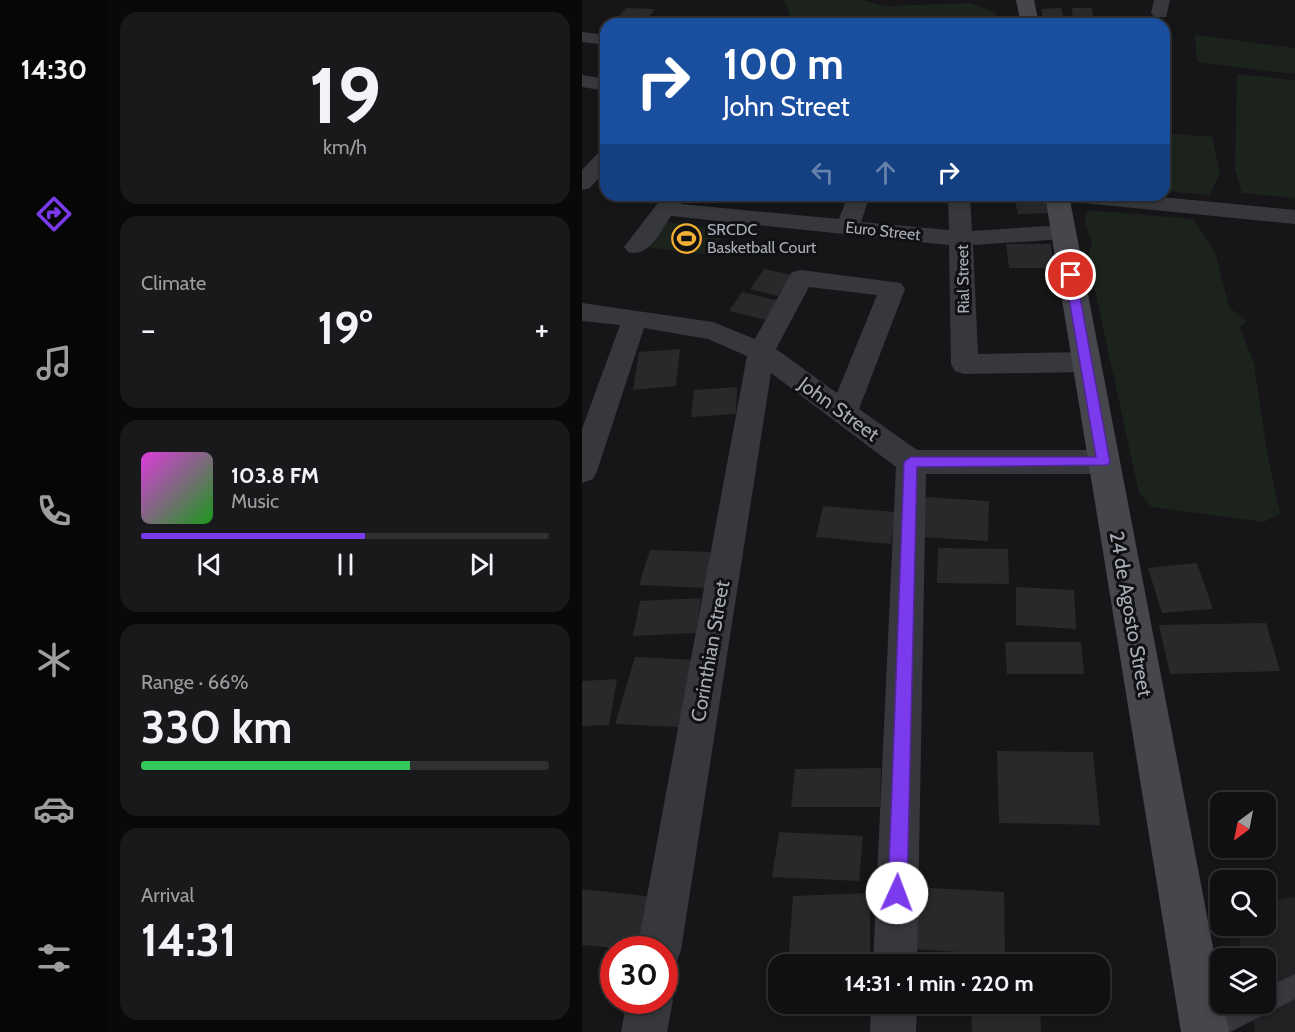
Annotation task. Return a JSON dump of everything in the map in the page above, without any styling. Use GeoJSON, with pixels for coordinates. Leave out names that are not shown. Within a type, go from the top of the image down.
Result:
{"type":"FeatureCollection","features":[{"type":"Feature","properties":{"kind":"street"},"geometry":{"type":"LineString","coordinates":[[1025,0],[1029,18]]}},
{"type":"Feature","properties":{"kind":"street"},"geometry":{"type":"LineString","coordinates":[[582,37],[600,39]]}},
{"type":"Feature","properties":{"kind":"street"},"geometry":{"type":"LineString","coordinates":[[582,81],[600,84]]}},
{"type":"Feature","properties":{"kind":"street"},"geometry":{"type":"LineString","coordinates":[[582,183],[600,164]]}},
{"type":"Feature","properties":{"kind":"street"},"geometry":{"type":"LineString","coordinates":[[752,217],[761,201]]}},
{"type":"Feature","properties":{"kind":"street"},"geometry":{"type":"LineString","coordinates":[[847,228],[857,201]]}},
{"type":"Feature","properties":{"kind":"street","name":"Rial Street"},"geometry":{"type":"LineString","coordinates":[[959,201],[965,364],[1086,362]]}},
{"type":"Feature","properties":{"kind":"street","name":"24 de Agosto Street"},"geometry":{"type":"LineString","coordinates":[[1058,201],[1205,1032]]}},
{"type":"Feature","properties":{"kind":"street"},"geometry":{"type":"LineString","coordinates":[[1134,201],[1295,217]]}},
{"type":"Feature","properties":{"kind":"street"},"geometry":{"type":"LineString","coordinates":[[636,248],[671,202]]}},
{"type":"Feature","properties":{"kind":"street","name":"Euro Street"},"geometry":{"type":"LineString","coordinates":[[671,202],[752,217],[962,239],[1063,232]]}},
{"type":"Feature","properties":{"kind":"street","name":"Corinthian Street"},"geometry":{"type":"LineString","coordinates":[[660,936],[761,352],[801,278],[892,289],[843,412]]}},
{"type":"Feature","properties":{"kind":"street","name":"John Street"},"geometry":{"type":"LineString","coordinates":[[582,312],[713,331],[761,352],[911,462]]}},
{"type":"Feature","properties":{"kind":"street"},"geometry":{"type":"LineString","coordinates":[[582,471],[635,318]]}},
{"type":"Feature","properties":{"kind":"street"},"geometry":{"type":"LineString","coordinates":[[895,954],[911,462],[1104,462]]}},
{"type":"Feature","properties":{"kind":"street"},"geometry":{"type":"LineString","coordinates":[[644,1032],[647,1014]]}},
{"type":"Feature","properties":{"kind":"street"},"geometry":{"type":"LineString","coordinates":[[893,1032],[894,1014]]}},
{"type":"Feature","properties":{"kind":"lane"},"geometry":{"type":"LineString","coordinates":[[1276,996],[1295,986]]}},
{"type":"Feature","properties":{"kind":"lane"},"geometry":{"type":"LineString","coordinates":[[1205,1032],[1241,1014]]}},
{"type":"Feature","properties":{"kind":"shaded area"},"geometry":{"type":"Polygon","coordinates":[[[785,0],[862,0],[886,6],[970,3],[997,13],[994,18],[787,18],[790,15],[785,0]]]}},
{"type":"Feature","properties":{"kind":"shaded area"},"geometry":{"type":"Polygon","coordinates":[[[1195,35],[1295,48],[1295,74],[1197,62],[1195,35]]]}},
{"type":"Feature","properties":{"kind":"shaded area"},"geometry":{"type":"Polygon","coordinates":[[[1237,74],[1295,80],[1295,198],[1242,193],[1235,170],[1237,74]]]}},
{"type":"Feature","properties":{"kind":"shaded area"},"geometry":{"type":"Polygon","coordinates":[[[1170,134],[1212,137],[1220,172],[1210,195],[1170,192],[1170,134]]]}},
{"type":"Feature","properties":{"kind":"shaded area"},"geometry":{"type":"Polygon","coordinates":[[[1087,210],[1193,219],[1215,252],[1229,307],[1247,322],[1240,327],[1254,364],[1267,453],[1280,513],[1264,522],[1152,507],[1139,493],[1088,258],[1092,243],[1085,222],[1087,210]]]}},
{"type":"Feature","properties":{"kind":"shaded area","name":"SRCDC Basketball Court"},"geometry":{"type":"Polygon","coordinates":[[[663,222],[724,229],[710,255],[646,247],[663,222]]]}},
{"type":"Feature","properties":{"kind":"shaded area"},"geometry":{"type":"Polygon","coordinates":[[[1295,897],[1295,1032],[1255,1032],[1252,1014],[1276,1014],[1276,948],[1241,948],[1239,936],[1276,936],[1276,900],[1295,897]]]}},
{"type":"Feature","properties":{"kind":"building"},"geometry":{"type":"Polygon","coordinates":[[[626,8],[655,9],[648,18],[618,18],[626,8]]]}},
{"type":"Feature","properties":{"kind":"building"},"geometry":{"type":"Polygon","coordinates":[[[1061,8],[1064,18],[1043,18],[1041,9],[1061,8]]]}},
{"type":"Feature","properties":{"kind":"building"},"geometry":{"type":"Polygon","coordinates":[[[1072,8],[1092,8],[1094,18],[1073,18],[1072,8]]]}},
{"type":"Feature","properties":{"kind":"building"},"geometry":{"type":"Polygon","coordinates":[[[1015,201],[1046,201],[1049,213],[1018,214],[1015,201]]]}},
{"type":"Feature","properties":{"kind":"building"},"geometry":{"type":"Polygon","coordinates":[[[1006,244],[1051,244],[1054,268],[1009,268],[1006,244]]]}},
{"type":"Feature","properties":{"kind":"building"},"geometry":{"type":"Polygon","coordinates":[[[764,269],[792,275],[778,296],[750,289],[764,269]]]}},
{"type":"Feature","properties":{"kind":"building"},"geometry":{"type":"Polygon","coordinates":[[[742,292],[779,301],[766,320],[729,311],[742,292]]]}},
{"type":"Feature","properties":{"kind":"building"},"geometry":{"type":"Polygon","coordinates":[[[680,349],[676,386],[633,390],[639,352],[680,349]]]}},
{"type":"Feature","properties":{"kind":"building"},"geometry":{"type":"Polygon","coordinates":[[[737,387],[736,414],[691,417],[694,390],[737,387]]]}},
{"type":"Feature","properties":{"kind":"building"},"geometry":{"type":"Polygon","coordinates":[[[925,497],[989,501],[988,541],[921,537],[925,497]]]}},
{"type":"Feature","properties":{"kind":"building"},"geometry":{"type":"Polygon","coordinates":[[[823,506],[896,512],[891,544],[816,537],[823,506]]]}},
{"type":"Feature","properties":{"kind":"building"},"geometry":{"type":"Polygon","coordinates":[[[938,548],[1008,549],[1009,584],[937,583],[938,548]]]}},
{"type":"Feature","properties":{"kind":"building"},"geometry":{"type":"Polygon","coordinates":[[[650,550],[715,552],[707,588],[639,585],[650,550]]]}},
{"type":"Feature","properties":{"kind":"building"},"geometry":{"type":"Polygon","coordinates":[[[1197,563],[1213,609],[1162,613],[1148,568],[1197,563]]]}},
{"type":"Feature","properties":{"kind":"building"},"geometry":{"type":"Polygon","coordinates":[[[1016,587],[1074,590],[1076,629],[1016,625],[1016,587]]]}},
{"type":"Feature","properties":{"kind":"building"},"geometry":{"type":"Polygon","coordinates":[[[701,598],[696,633],[633,636],[640,601],[701,598]]]}},
{"type":"Feature","properties":{"kind":"building"},"geometry":{"type":"Polygon","coordinates":[[[1266,623],[1280,671],[1170,674],[1159,625],[1266,623]]]}},
{"type":"Feature","properties":{"kind":"building"},"geometry":{"type":"Polygon","coordinates":[[[1005,642],[1081,642],[1084,674],[1007,674],[1005,642]]]}},
{"type":"Feature","properties":{"kind":"building"},"geometry":{"type":"Polygon","coordinates":[[[635,657],[696,660],[679,727],[615,724],[635,657]]]}},
{"type":"Feature","properties":{"kind":"building"},"geometry":{"type":"Polygon","coordinates":[[[617,679],[609,725],[582,726],[582,681],[617,679]]]}},
{"type":"Feature","properties":{"kind":"building"},"geometry":{"type":"Polygon","coordinates":[[[997,751],[1093,752],[1100,825],[999,823],[997,751]]]}},
{"type":"Feature","properties":{"kind":"building"},"geometry":{"type":"Polygon","coordinates":[[[881,768],[880,807],[791,807],[795,769],[881,768]]]}},
{"type":"Feature","properties":{"kind":"building"},"geometry":{"type":"Polygon","coordinates":[[[779,832],[863,836],[859,881],[772,877],[779,832]]]}},
{"type":"Feature","properties":{"kind":"building"},"geometry":{"type":"Polygon","coordinates":[[[914,887],[1004,892],[1005,954],[910,949],[914,887]]]}},
{"type":"Feature","properties":{"kind":"building"},"geometry":{"type":"Polygon","coordinates":[[[582,889],[654,897],[643,936],[600,936],[600,947],[582,945],[582,889]]]}},
{"type":"Feature","properties":{"kind":"building"},"geometry":{"type":"Polygon","coordinates":[[[870,893],[870,954],[789,954],[793,896],[870,893]]]}},
{"type":"Feature","properties":{"kind":"building"},"geometry":{"type":"Polygon","coordinates":[[[971,1014],[1040,1014],[1041,1032],[972,1032],[971,1014]]]}},
{"type":"Feature","properties":{"kind":"place","name":"SRCDC Basketball Court"},"geometry":{"type":"Point","coordinates":[686,238]}},
{"type":"Feature","properties":{"kind":"route"},"geometry":{"type":"LineString","coordinates":[[897,893],[911,462],[1104,462],[1071,275]]}}]}
